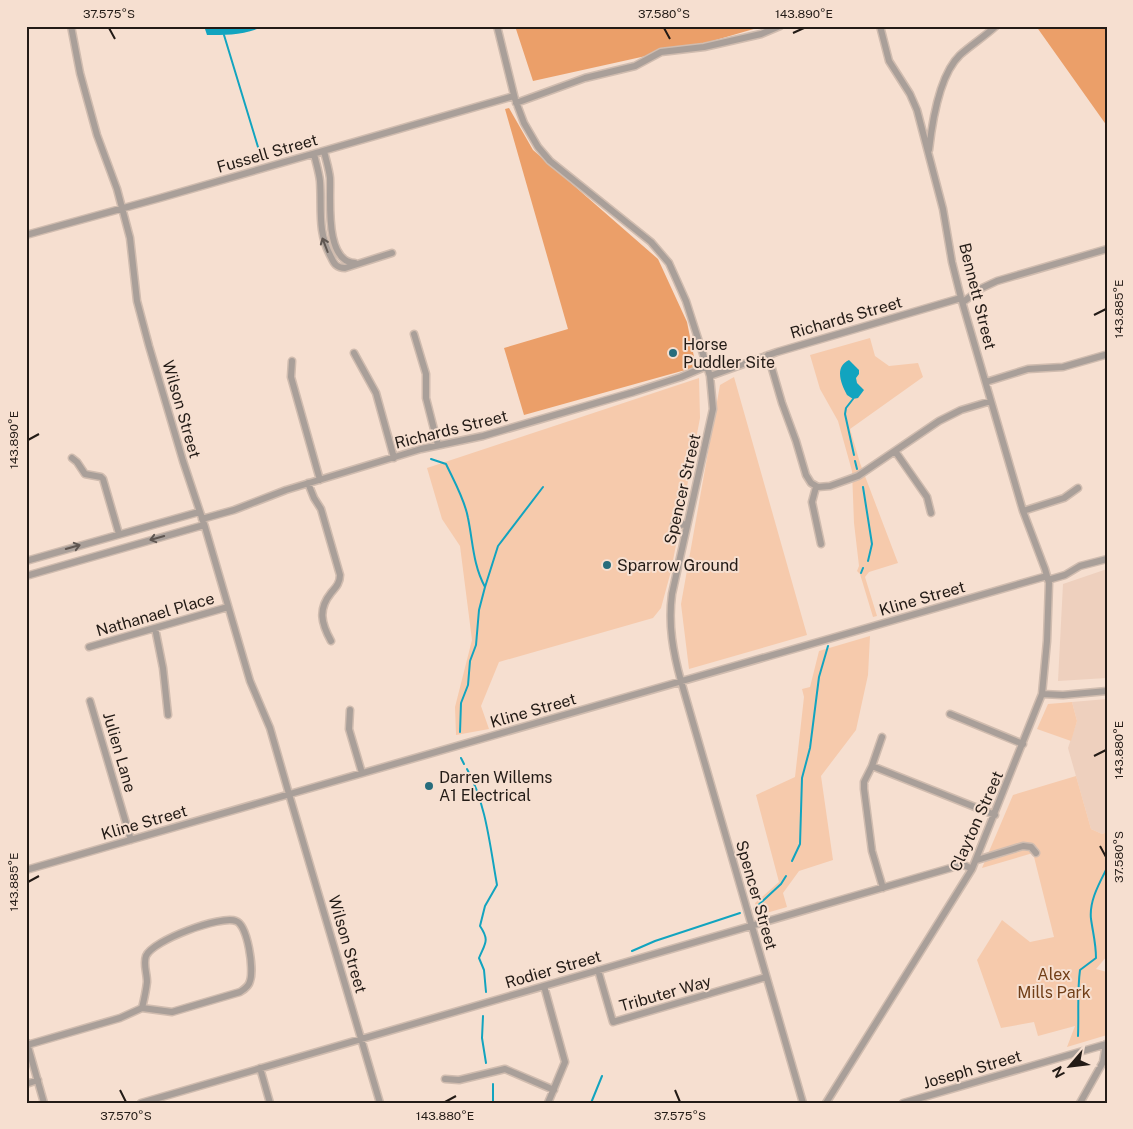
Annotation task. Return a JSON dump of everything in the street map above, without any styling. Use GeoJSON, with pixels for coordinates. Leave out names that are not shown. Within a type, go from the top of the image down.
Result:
{"type":"FeatureCollection","features":[{"type":"Feature","properties":{"kind":"street","name":"Wilson Street"},"geometry":{"type":"LineString","coordinates":[[70,26],[80,73],[99,141],[122,208],[132,248],[138,307],[182,461],[203,522],[250,681],[270,728],[380,1103]]}},
{"type":"Feature","properties":{"kind":"street","name":"Spencer Street"},"geometry":{"type":"LineString","coordinates":[[497,26],[515,99],[532,138],[548,159],[651,242],[665,258],[680,284],[710,376],[713,398],[712,415],[672,594],[670,614],[672,645],[680,681],[803,1103]]}},
{"type":"Feature","properties":{"kind":"street","name":"Fussell Street"},"geometry":{"type":"LineString","coordinates":[[26,235],[635,66],[661,52],[704,47],[761,34],[780,26]]}},
{"type":"Feature","properties":{"kind":"street","name":"Bennett Street"},"geometry":{"type":"LineString","coordinates":[[880,26],[889,61],[915,105],[944,216],[951,256],[962,300],[1023,510],[1048,578]]}},
{"type":"Feature","properties":{"kind":"street"},"geometry":{"type":"LineString","coordinates":[[928,153],[936,106],[952,66],[960,56],[996,26]]}},
{"type":"Feature","properties":{"kind":"street"},"geometry":{"type":"LineString","coordinates":[[324,151],[329,175],[330,224],[332,236],[338,250],[346,260],[353,263],[392,253]]}},
{"type":"Feature","properties":{"kind":"street"},"geometry":{"type":"LineString","coordinates":[[314,154],[320,177],[320,225],[325,246],[338,267],[345,268],[359,262]]}},
{"type":"Feature","properties":{"kind":"street","name":"Richards Street"},"geometry":{"type":"LineString","coordinates":[[710,376],[768,355],[962,300],[997,281],[1107,249]]}},
{"type":"Feature","properties":{"kind":"street"},"geometry":{"type":"LineString","coordinates":[[414,334],[426,374],[426,398],[438,445]]}},
{"type":"Feature","properties":{"kind":"street"},"geometry":{"type":"LineString","coordinates":[[354,353],[376,393],[394,458]]}},
{"type":"Feature","properties":{"kind":"street"},"geometry":{"type":"LineString","coordinates":[[768,355],[806,475],[816,487],[823,488],[852,479],[939,421],[961,410],[991,401]]}},
{"type":"Feature","properties":{"kind":"street"},"geometry":{"type":"LineString","coordinates":[[986,382],[1028,369],[1063,367],[1105,355]]}},
{"type":"Feature","properties":{"kind":"street"},"geometry":{"type":"LineString","coordinates":[[292,361],[291,377],[320,480]]}},
{"type":"Feature","properties":{"kind":"street","name":"Richards Street"},"geometry":{"type":"LineString","coordinates":[[26,576],[203,522],[275,493],[438,445],[483,436],[616,398],[681,377],[707,366]]}},
{"type":"Feature","properties":{"kind":"street"},"geometry":{"type":"LineString","coordinates":[[895,451],[928,498],[931,513]]}},
{"type":"Feature","properties":{"kind":"street"},"geometry":{"type":"LineString","coordinates":[[72,458],[85,474],[103,479],[119,534]]}},
{"type":"Feature","properties":{"kind":"street"},"geometry":{"type":"LineString","coordinates":[[308,483],[321,509],[340,575],[338,584],[325,601],[323,607],[324,627],[331,641]]}},
{"type":"Feature","properties":{"kind":"street"},"geometry":{"type":"LineString","coordinates":[[816,487],[812,502],[822,544]]}},
{"type":"Feature","properties":{"kind":"street"},"geometry":{"type":"LineString","coordinates":[[1023,510],[1064,498],[1078,488]]}},
{"type":"Feature","properties":{"kind":"street"},"geometry":{"type":"LineString","coordinates":[[26,561],[199,512]]}},
{"type":"Feature","properties":{"kind":"street"},"geometry":{"type":"LineString","coordinates":[[674,525],[687,524]]}},
{"type":"Feature","properties":{"kind":"street","name":"Kline Street"},"geometry":{"type":"LineString","coordinates":[[26,870],[680,681],[1048,578],[1065,576],[1080,566],[1107,559]]}},
{"type":"Feature","properties":{"kind":"street","name":"Clayton Street"},"geometry":{"type":"LineString","coordinates":[[826,1103],[977,860],[1042,694],[1047,641],[1048,578]]}},
{"type":"Feature","properties":{"kind":"street","name":"Nathanael Place"},"geometry":{"type":"LineString","coordinates":[[89,647],[228,607]]}},
{"type":"Feature","properties":{"kind":"street"},"geometry":{"type":"LineString","coordinates":[[155,628],[163,668],[168,715]]}},
{"type":"Feature","properties":{"kind":"street"},"geometry":{"type":"LineString","coordinates":[[1042,694],[1063,695],[1107,691]]}},
{"type":"Feature","properties":{"kind":"street","name":"Julien Lane"},"geometry":{"type":"LineString","coordinates":[[90,701],[131,840]]}},
{"type":"Feature","properties":{"kind":"street"},"geometry":{"type":"LineString","coordinates":[[350,710],[349,729],[362,773]]}},
{"type":"Feature","properties":{"kind":"street"},"geometry":{"type":"LineString","coordinates":[[950,714],[1023,744]]}},
{"type":"Feature","properties":{"kind":"street"},"geometry":{"type":"LineString","coordinates":[[882,738],[864,782],[864,789],[872,851],[883,888]]}},
{"type":"Feature","properties":{"kind":"street"},"geometry":{"type":"LineString","coordinates":[[872,766],[995,815]]}},
{"type":"Feature","properties":{"kind":"street"},"geometry":{"type":"LineString","coordinates":[[977,860],[1023,846],[1030,846],[1036,853]]}},
{"type":"Feature","properties":{"kind":"street","name":"Rodier Street"},"geometry":{"type":"LineString","coordinates":[[141,1103],[961,865],[972,869]]}},
{"type":"Feature","properties":{"kind":"street"},"geometry":{"type":"LineString","coordinates":[[44,1103],[27,1043],[120,1018],[142,1008],[163,1012],[175,1011],[236,994],[247,988],[251,979],[252,968],[246,933],[242,924],[231,920],[208,924],[151,948],[145,959],[147,982],[142,1008]]}},
{"type":"Feature","properties":{"kind":"street","name":"Tributer Way"},"geometry":{"type":"LineString","coordinates":[[598,970],[614,1022],[766,977]]}},
{"type":"Feature","properties":{"kind":"street"},"geometry":{"type":"LineString","coordinates":[[544,986],[565,1062],[548,1103]]}},
{"type":"Feature","properties":{"kind":"street"},"geometry":{"type":"LineString","coordinates":[[1080,1103],[1103,1062],[1107,1044]]}},
{"type":"Feature","properties":{"kind":"street","name":"Joseph Street"},"geometry":{"type":"LineString","coordinates":[[902,1103],[1107,1044]]}},
{"type":"Feature","properties":{"kind":"street"},"geometry":{"type":"LineString","coordinates":[[260,1068],[270,1103]]}},
{"type":"Feature","properties":{"kind":"street"},"geometry":{"type":"LineString","coordinates":[[445,1079],[459,1080],[505,1069],[554,1090]]}},
{"type":"Feature","properties":{"kind":"street"},"geometry":{"type":"LineString","coordinates":[[26,1084],[38,1080]]}},
{"type":"Feature","properties":{"kind":"shaded area"},"geometry":{"type":"Polygon","coordinates":[[[515,26],[764,26],[709,42],[533,81],[515,26]]]}},
{"type":"Feature","properties":{"kind":"shaded area"},"geometry":{"type":"Polygon","coordinates":[[[1036,26],[1107,26],[1107,126],[1036,26]]]}},
{"type":"Feature","properties":{"kind":"shaded area"},"geometry":{"type":"Polygon","coordinates":[[[509,108],[533,150],[658,259],[687,322],[696,367],[524,415],[504,348],[568,329],[505,109],[509,108]]]}},
{"type":"Feature","properties":{"kind":"shaded area"},"geometry":{"type":"Polygon","coordinates":[[[1107,569],[1107,678],[1058,681],[1063,584],[1107,569]]]}},
{"type":"Feature","properties":{"kind":"shaded area"},"geometry":{"type":"Polygon","coordinates":[[[1107,699],[1107,832],[1102,834],[1091,829],[1068,748],[1077,721],[1072,702],[1107,699]]]}},
{"type":"Feature","properties":{"kind":"green space"},"geometry":{"type":"Polygon","coordinates":[[[870,338],[875,356],[889,366],[918,363],[923,377],[850,429],[860,463],[898,563],[869,572],[865,577],[877,616],[873,617],[860,574],[857,571],[859,566],[854,523],[852,471],[838,421],[820,389],[810,355],[870,338]]]}},
{"type":"Feature","properties":{"kind":"green space"},"geometry":{"type":"Polygon","coordinates":[[[734,377],[807,635],[689,669],[681,604],[720,385],[734,377]]]}},
{"type":"Feature","properties":{"kind":"green space"},"geometry":{"type":"Polygon","coordinates":[[[699,378],[700,418],[671,571],[661,608],[653,618],[499,662],[481,706],[489,729],[456,735],[455,707],[472,640],[460,546],[442,519],[427,468],[699,378]]]}},
{"type":"Feature","properties":{"kind":"green space"},"geometry":{"type":"Polygon","coordinates":[[[870,636],[868,675],[856,730],[821,776],[833,860],[799,871],[783,893],[787,907],[759,915],[755,903],[779,882],[756,795],[795,777],[804,697],[802,689],[810,687],[819,651],[870,636]]]}},
{"type":"Feature","properties":{"kind":"green space"},"geometry":{"type":"Polygon","coordinates":[[[1072,702],[1077,721],[1071,741],[1037,729],[1048,704],[1072,702]]]}},
{"type":"Feature","properties":{"kind":"green space","name":"Alex Mills Park"},"geometry":{"type":"Polygon","coordinates":[[[1076,776],[1091,829],[1102,834],[1107,832],[1107,956],[1096,969],[1107,972],[1107,1035],[1067,1047],[1075,1026],[1038,1036],[1034,1022],[1001,1028],[977,960],[1002,920],[1030,942],[1054,937],[1033,853],[982,868],[1013,795],[1076,776]]]}},
{"type":"Feature","properties":{"kind":"water"},"geometry":{"type":"Polygon","coordinates":[[[204,26],[264,26],[243,33],[207,35],[204,26]]]}},
{"type":"Feature","properties":{"kind":"water"},"geometry":{"type":"Polygon","coordinates":[[[849,360],[859,370],[856,378],[857,383],[864,390],[858,398],[853,399],[847,395],[840,376],[844,363],[849,360]]]}},
{"type":"Feature","properties":{"kind":"waterway"},"geometry":{"type":"LineString","coordinates":[[224,35],[258,147]]}},
{"type":"Feature","properties":{"kind":"waterway"},"geometry":{"type":"LineString","coordinates":[[853,399],[846,408],[845,414],[854,455]]}},
{"type":"Feature","properties":{"kind":"waterway"},"geometry":{"type":"LineString","coordinates":[[431,459],[446,464],[462,497],[467,511],[476,562],[485,587],[479,610],[476,645],[470,661],[468,685],[461,703],[460,732]]}},
{"type":"Feature","properties":{"kind":"waterway"},"geometry":{"type":"LineString","coordinates":[[855,461],[857,469]]}},
{"type":"Feature","properties":{"kind":"waterway"},"geometry":{"type":"LineString","coordinates":[[485,587],[498,546],[543,487]]}},
{"type":"Feature","properties":{"kind":"waterway"},"geometry":{"type":"LineString","coordinates":[[863,487],[872,544],[868,561]]}},
{"type":"Feature","properties":{"kind":"waterway"},"geometry":{"type":"LineString","coordinates":[[861,573],[863,568]]}},
{"type":"Feature","properties":{"kind":"waterway"},"geometry":{"type":"LineString","coordinates":[[792,861],[800,844],[802,778],[810,748],[819,677],[828,646]]}},
{"type":"Feature","properties":{"kind":"waterway"},"geometry":{"type":"LineString","coordinates":[[461,758],[464,764]]}},
{"type":"Feature","properties":{"kind":"waterway"},"geometry":{"type":"LineString","coordinates":[[467,769],[483,810],[497,885],[485,906],[480,926],[486,939],[479,958],[484,970],[486,992]]}},
{"type":"Feature","properties":{"kind":"waterway"},"geometry":{"type":"LineString","coordinates":[[1078,1036],[1080,970],[1096,958],[1091,912],[1095,893],[1107,868]]}},
{"type":"Feature","properties":{"kind":"waterway"},"geometry":{"type":"LineString","coordinates":[[754,909],[781,884],[786,876]]}},
{"type":"Feature","properties":{"kind":"waterway"},"geometry":{"type":"LineString","coordinates":[[632,951],[655,941],[740,913]]}},
{"type":"Feature","properties":{"kind":"waterway"},"geometry":{"type":"LineString","coordinates":[[483,1016],[482,1038],[486,1063]]}},
{"type":"Feature","properties":{"kind":"waterway"},"geometry":{"type":"LineString","coordinates":[[591,1103],[602,1076]]}},
{"type":"Feature","properties":{"kind":"waterway"},"geometry":{"type":"LineString","coordinates":[[493,1084],[493,1103]]}},
{"type":"Feature","properties":{"kind":"place","name":"Horse Puddler Site"},"geometry":{"type":"Point","coordinates":[673,353]}},
{"type":"Feature","properties":{"kind":"place","name":"Sparrow Ground"},"geometry":{"type":"Point","coordinates":[607,565]}},
{"type":"Feature","properties":{"kind":"place","name":"Darren Willems A1 Electrical"},"geometry":{"type":"Point","coordinates":[429,786]}}]}
